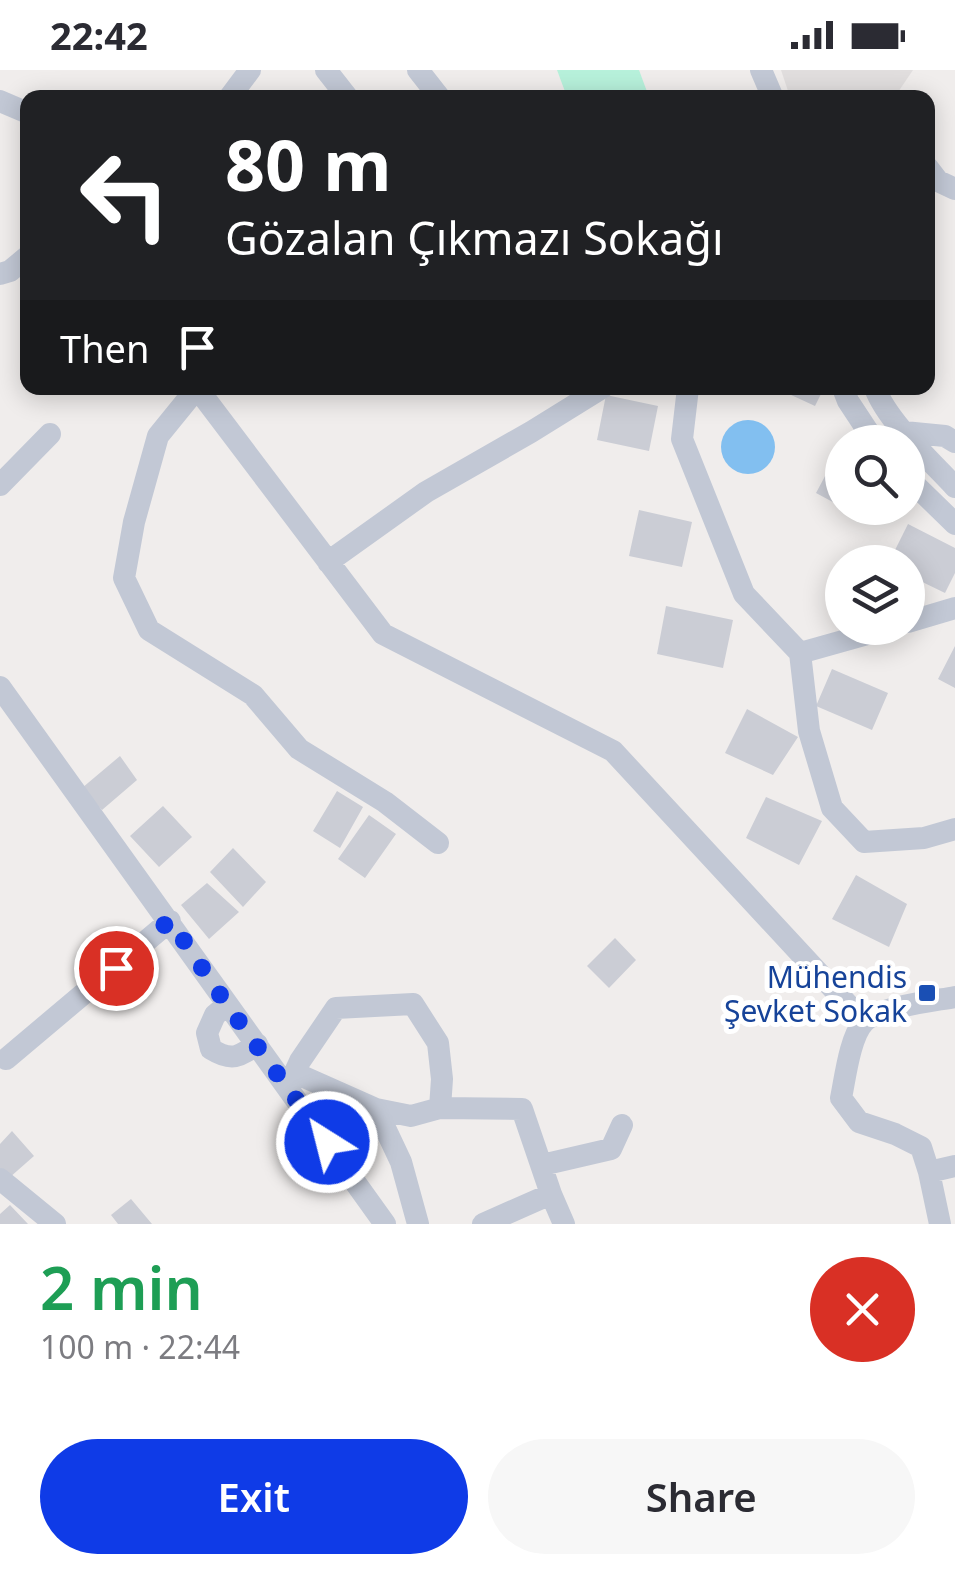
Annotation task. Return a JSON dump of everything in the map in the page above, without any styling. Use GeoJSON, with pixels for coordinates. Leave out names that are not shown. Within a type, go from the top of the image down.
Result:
{"type":"FeatureCollection","features":[{"type":"Feature","properties":{"kind":"street"},"geometry":{"type":"LineString","coordinates":[[326,70],[342,90]]}},
{"type":"Feature","properties":{"kind":"street"},"geometry":{"type":"LineString","coordinates":[[418,70],[434,90]]}},
{"type":"Feature","properties":{"kind":"street"},"geometry":{"type":"LineString","coordinates":[[191,395],[158,436],[134,522],[124,578],[149,630],[253,695],[299,749],[385,802],[438,843]]}},
{"type":"Feature","properties":{"kind":"street"},"geometry":{"type":"LineString","coordinates":[[202,395],[383,634],[614,751],[864,1022]]}},
{"type":"Feature","properties":{"kind":"street"},"geometry":{"type":"LineString","coordinates":[[328,562],[426,492],[591,395]]}},
{"type":"Feature","properties":{"kind":"street"},"geometry":{"type":"LineString","coordinates":[[687,395],[682,439],[744,594],[800,653],[809,732],[832,808],[864,842],[924,838],[955,829]]}},
{"type":"Feature","properties":{"kind":"street"},"geometry":{"type":"LineString","coordinates":[[847,395],[863,425]]}},
{"type":"Feature","properties":{"kind":"street"},"geometry":{"type":"LineString","coordinates":[[878,395],[899,425]]}},
{"type":"Feature","properties":{"kind":"street"},"geometry":{"type":"LineString","coordinates":[[0,485],[50,434]]}},
{"type":"Feature","properties":{"kind":"street"},"geometry":{"type":"LineString","coordinates":[[925,434],[945,436],[955,442]]}},
{"type":"Feature","properties":{"kind":"street"},"geometry":{"type":"LineString","coordinates":[[925,455],[955,487]]}},
{"type":"Feature","properties":{"kind":"street"},"geometry":{"type":"LineString","coordinates":[[925,495],[955,524]]}},
{"type":"Feature","properties":{"kind":"street"},"geometry":{"type":"LineString","coordinates":[[925,617],[955,608]]}},
{"type":"Feature","properties":{"kind":"street"},"geometry":{"type":"LineString","coordinates":[[800,653],[828,645]]}},
{"type":"Feature","properties":{"kind":"street"},"geometry":{"type":"LineString","coordinates":[[0,687],[227,1005],[292,1080],[386,1224]]}},
{"type":"Feature","properties":{"kind":"street"},"geometry":{"type":"LineString","coordinates":[[6,1059],[170,920]]}},
{"type":"Feature","properties":{"kind":"street"},"geometry":{"type":"LineString","coordinates":[[940,1224],[921,1148],[859,1122],[841,1098],[854,1042],[864,1022],[889,1010],[955,996]]}},
{"type":"Feature","properties":{"kind":"street"},"geometry":{"type":"LineString","coordinates":[[292,1080],[336,1008],[413,1004],[438,1043],[440,1108]]}},
{"type":"Feature","properties":{"kind":"street"},"geometry":{"type":"LineString","coordinates":[[227,1005],[207,1032],[212,1048],[224,1057],[240,1056],[257,1044]]}},
{"type":"Feature","properties":{"kind":"street"},"geometry":{"type":"LineString","coordinates":[[292,1080],[376,1109],[411,1116],[440,1108],[522,1110],[564,1224]]}},
{"type":"Feature","properties":{"kind":"street"},"geometry":{"type":"LineString","coordinates":[[376,1109],[401,1162],[418,1224]]}},
{"type":"Feature","properties":{"kind":"street"},"geometry":{"type":"LineString","coordinates":[[542,1164],[610,1149],[622,1125]]}},
{"type":"Feature","properties":{"kind":"street"},"geometry":{"type":"LineString","coordinates":[[930,1172],[955,1166]]}},
{"type":"Feature","properties":{"kind":"street"},"geometry":{"type":"LineString","coordinates":[[0,1179],[55,1224]]}},
{"type":"Feature","properties":{"kind":"street"},"geometry":{"type":"LineString","coordinates":[[483,1224],[551,1194]]}},
{"type":"Feature","properties":{"kind":"shaded area"},"geometry":{"type":"Polygon","coordinates":[[[781,70],[913,70],[899,90],[788,90],[781,70]]]}},
{"type":"Feature","properties":{"kind":"green space"},"geometry":{"type":"Polygon","coordinates":[[[557,70],[639,70],[646,90],[564,90],[557,70]]]}},
{"type":"Feature","properties":{"kind":"water"},"geometry":{"type":"Polygon","coordinates":[[[748,420],[767,428],[775,447],[767,466],[748,474],[729,466],[721,447],[729,428],[748,420]]]}},
{"type":"Feature","properties":{"kind":"building"},"geometry":{"type":"Polygon","coordinates":[[[606,395],[658,406],[649,451],[597,440],[606,395]]]}},
{"type":"Feature","properties":{"kind":"building"},"geometry":{"type":"Polygon","coordinates":[[[791,395],[820,395],[815,406],[791,395]]]}},
{"type":"Feature","properties":{"kind":"building"},"geometry":{"type":"Polygon","coordinates":[[[825,476],[825,498],[816,493],[825,476]]]}},
{"type":"Feature","properties":{"kind":"building"},"geometry":{"type":"Polygon","coordinates":[[[639,510],[692,522],[682,567],[629,556],[639,510]]]}},
{"type":"Feature","properties":{"kind":"building"},"geometry":{"type":"Polygon","coordinates":[[[910,525],[955,548],[955,573],[945,593],[925,583],[925,545],[898,545],[910,525]]]}},
{"type":"Feature","properties":{"kind":"building"},"geometry":{"type":"Polygon","coordinates":[[[666,606],[733,620],[723,668],[657,654],[666,606]]]}},
{"type":"Feature","properties":{"kind":"building"},"geometry":{"type":"Polygon","coordinates":[[[955,646],[955,688],[938,679],[955,646]]]}},
{"type":"Feature","properties":{"kind":"building"},"geometry":{"type":"Polygon","coordinates":[[[832,669],[888,693],[872,730],[816,706],[832,669]]]}},
{"type":"Feature","properties":{"kind":"building"},"geometry":{"type":"Polygon","coordinates":[[[747,709],[798,737],[773,775],[725,753],[747,709]]]}},
{"type":"Feature","properties":{"kind":"building"},"geometry":{"type":"Polygon","coordinates":[[[120,756],[137,780],[102,810],[82,788],[120,756]]]}},
{"type":"Feature","properties":{"kind":"building"},"geometry":{"type":"Polygon","coordinates":[[[337,791],[363,807],[340,848],[313,831],[337,791]]]}},
{"type":"Feature","properties":{"kind":"building"},"geometry":{"type":"Polygon","coordinates":[[[766,797],[822,821],[799,865],[746,838],[766,797]]]}},
{"type":"Feature","properties":{"kind":"building"},"geometry":{"type":"Polygon","coordinates":[[[163,806],[192,837],[159,867],[130,836],[163,806]]]}},
{"type":"Feature","properties":{"kind":"building"},"geometry":{"type":"Polygon","coordinates":[[[369,815],[396,834],[365,878],[338,859],[369,815]]]}},
{"type":"Feature","properties":{"kind":"building"},"geometry":{"type":"Polygon","coordinates":[[[233,848],[266,882],[243,907],[210,872],[233,848]]]}},
{"type":"Feature","properties":{"kind":"building"},"geometry":{"type":"Polygon","coordinates":[[[856,875],[907,904],[889,947],[832,919],[856,875]]]}},
{"type":"Feature","properties":{"kind":"building"},"geometry":{"type":"Polygon","coordinates":[[[207,883],[239,912],[209,939],[181,905],[207,883]]]}},
{"type":"Feature","properties":{"kind":"building"},"geometry":{"type":"Polygon","coordinates":[[[615,938],[636,960],[609,988],[587,966],[615,938]]]}},
{"type":"Feature","properties":{"kind":"building"},"geometry":{"type":"Polygon","coordinates":[[[12,1131],[34,1156],[9,1178],[0,1168],[0,1144],[12,1131]]]}},
{"type":"Feature","properties":{"kind":"building"},"geometry":{"type":"Polygon","coordinates":[[[131,1199],[152,1224],[118,1224],[111,1215],[131,1199]]]}},
{"type":"Feature","properties":{"kind":"building"},"geometry":{"type":"Polygon","coordinates":[[[10,1205],[28,1224],[0,1224],[0,1214],[10,1205]]]}},
{"type":"Feature","properties":{"kind":"place","name":"Mühendis Şevket Sokak"},"geometry":{"type":"Point","coordinates":[927,993]}},
{"type":"Feature","properties":{"kind":"route"},"geometry":{"type":"LineString","coordinates":[[116,968],[170,920],[327,1142]]}}]}
